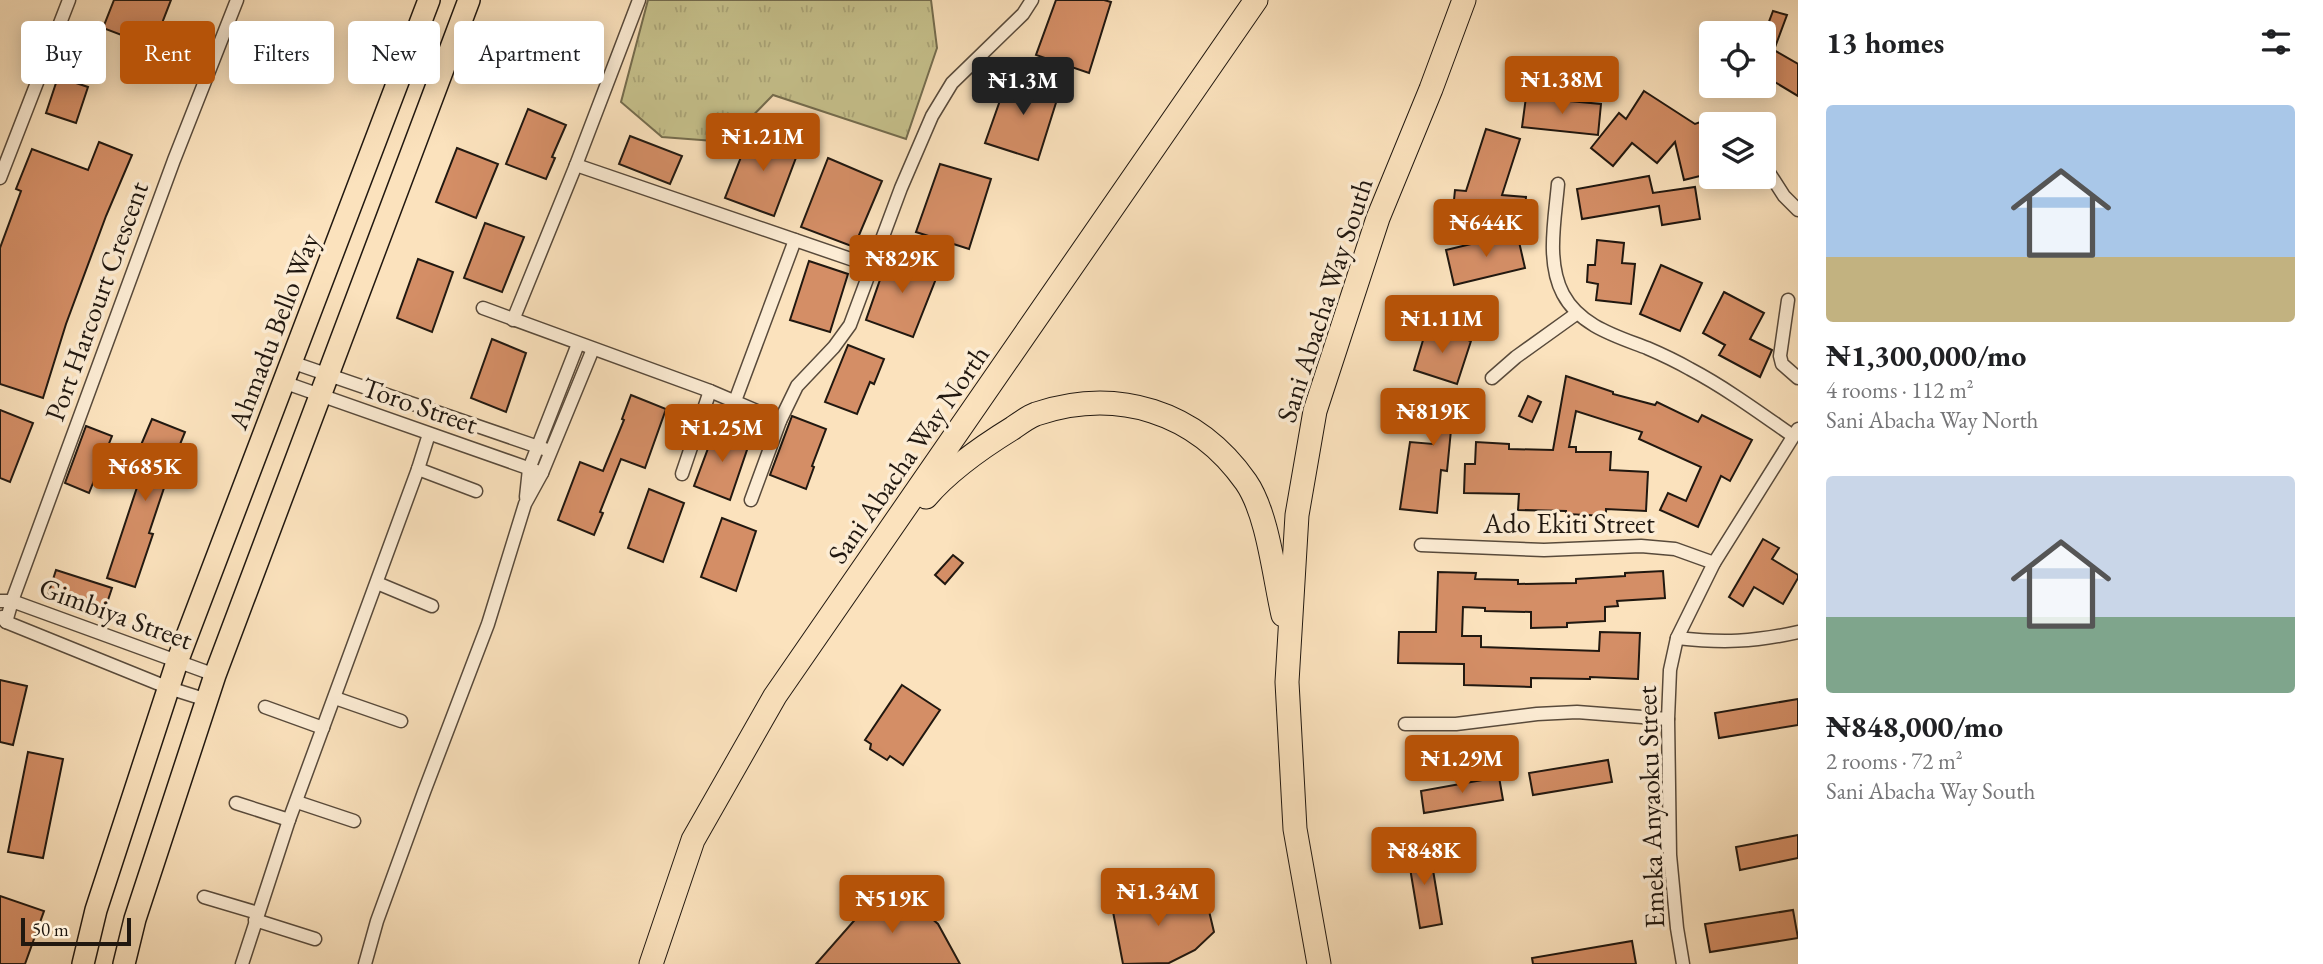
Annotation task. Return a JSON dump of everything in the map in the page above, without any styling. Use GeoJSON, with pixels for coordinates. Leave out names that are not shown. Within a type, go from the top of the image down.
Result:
{"type":"FeatureCollection","features":[{"type":"Feature","properties":{"kind":"highway","name":"Sani Abacha Way North"},"geometry":{"type":"LineString","coordinates":[[651,964],[694,840],[775,696],[1256,0]]}},
{"type":"Feature","properties":{"kind":"highway","name":"Sani Abacha Way South"},"geometry":{"type":"LineString","coordinates":[[1319,964],[1295,829],[1287,682],[1297,515],[1315,411],[1378,218],[1464,0]]}},
{"type":"Feature","properties":{"kind":"highway"},"geometry":{"type":"LineString","coordinates":[[863,572],[933,489],[981,448],[1034,415],[1090,401],[1145,407],[1191,428],[1223,457],[1247,484],[1264,525],[1289,642]]}},
{"type":"Feature","properties":{"kind":"main road","name":"Ahmadu Bello Way"},"geometry":{"type":"LineString","coordinates":[[83,964],[96,910],[177,662],[429,0]]}},
{"type":"Feature","properties":{"kind":"main road"},"geometry":{"type":"LineString","coordinates":[[124,964],[135,919],[215,675],[469,0]]}},
{"type":"Feature","properties":{"kind":"street"},"geometry":{"type":"LineString","coordinates":[[0,177],[69,0]]}},
{"type":"Feature","properties":{"kind":"street","name":"Port Harcourt Crescent"},"geometry":{"type":"LineString","coordinates":[[3,618],[6,601],[237,0]]}},
{"type":"Feature","properties":{"kind":"street"},"geometry":{"type":"LineString","coordinates":[[513,320],[639,0]]}},
{"type":"Feature","properties":{"kind":"street"},"geometry":{"type":"LineString","coordinates":[[751,500],[780,421],[797,386],[834,347],[850,325],[914,154],[952,83],[1023,14],[1032,0]]}},
{"type":"Feature","properties":{"kind":"street"},"geometry":{"type":"LineString","coordinates":[[576,165],[871,266]]}},
{"type":"Feature","properties":{"kind":"street"},"geometry":{"type":"LineString","coordinates":[[1558,184],[1554,236],[1555,271],[1563,294],[1576,314],[1611,335],[1650,349],[1692,369],[1796,433]]}},
{"type":"Feature","properties":{"kind":"street"},"geometry":{"type":"LineString","coordinates":[[1776,184],[1798,210]]}},
{"type":"Feature","properties":{"kind":"street"},"geometry":{"type":"LineString","coordinates":[[734,401],[795,240]]}},
{"type":"Feature","properties":{"kind":"street"},"geometry":{"type":"LineString","coordinates":[[1788,300],[1780,356],[1782,365],[1798,378]]}},
{"type":"Feature","properties":{"kind":"street"},"geometry":{"type":"LineString","coordinates":[[483,308],[710,391],[780,421]]}},
{"type":"Feature","properties":{"kind":"street"},"geometry":{"type":"LineString","coordinates":[[1492,378],[1516,357],[1576,314]]}},
{"type":"Feature","properties":{"kind":"street"},"geometry":{"type":"LineString","coordinates":[[365,964],[391,882],[488,624],[578,344]]}},
{"type":"Feature","properties":{"kind":"street"},"geometry":{"type":"LineString","coordinates":[[543,449],[593,349]]}},
{"type":"Feature","properties":{"kind":"street","name":"Toro Street"},"geometry":{"type":"LineString","coordinates":[[291,362],[543,449]]}},
{"type":"Feature","properties":{"kind":"street","name":"Toro Street"},"geometry":{"type":"LineString","coordinates":[[283,382],[535,471]]}},
{"type":"Feature","properties":{"kind":"street"},"geometry":{"type":"LineString","coordinates":[[682,474],[710,391]]}},
{"type":"Feature","properties":{"kind":"street","name":"Emeka Anyaoku Street"},"geometry":{"type":"LineString","coordinates":[[1683,964],[1676,928],[1670,855],[1670,670],[1677,638],[1714,563],[1796,433]]}},
{"type":"Feature","properties":{"kind":"street"},"geometry":{"type":"LineString","coordinates":[[242,964],[289,820],[429,434]]}},
{"type":"Feature","properties":{"kind":"street"},"geometry":{"type":"LineString","coordinates":[[418,469],[476,491]]}},
{"type":"Feature","properties":{"kind":"street","name":"Ado Ekiti Street"},"geometry":{"type":"LineString","coordinates":[[1421,545],[1545,550],[1641,546],[1675,549],[1714,563]]}},
{"type":"Feature","properties":{"kind":"street"},"geometry":{"type":"LineString","coordinates":[[377,583],[432,606]]}},
{"type":"Feature","properties":{"kind":"street","name":"Gimbiya Street"},"geometry":{"type":"LineString","coordinates":[[6,601],[215,675]]}},
{"type":"Feature","properties":{"kind":"street"},"geometry":{"type":"LineString","coordinates":[[3,618],[169,688],[207,701]]}},
{"type":"Feature","properties":{"kind":"street"},"geometry":{"type":"LineString","coordinates":[[1677,638],[1717,643],[1751,641],[1798,632]]}},
{"type":"Feature","properties":{"kind":"street"},"geometry":{"type":"LineString","coordinates":[[335,698],[401,721]]}},
{"type":"Feature","properties":{"kind":"street"},"geometry":{"type":"LineString","coordinates":[[265,707],[323,728]]}},
{"type":"Feature","properties":{"kind":"street"},"geometry":{"type":"LineString","coordinates":[[1405,724],[1456,724],[1577,712],[1668,719]]}},
{"type":"Feature","properties":{"kind":"street"},"geometry":{"type":"LineString","coordinates":[[297,802],[354,821]]}},
{"type":"Feature","properties":{"kind":"street"},"geometry":{"type":"LineString","coordinates":[[236,803],[289,820]]}},
{"type":"Feature","properties":{"kind":"street"},"geometry":{"type":"LineString","coordinates":[[204,897],[315,939]]}},
{"type":"Feature","properties":{"kind":"green space"},"geometry":{"type":"Polygon","coordinates":[[[648,0],[931,0],[937,48],[906,139],[773,95],[727,142],[662,137],[621,102],[648,0]]]}},
{"type":"Feature","properties":{"kind":"building"},"geometry":{"type":"Polygon","coordinates":[[[114,0],[171,0],[163,21],[120,21],[120,34],[106,29],[106,21],[114,0]]]}},
{"type":"Feature","properties":{"kind":"building"},"geometry":{"type":"Polygon","coordinates":[[[1056,0],[1111,2],[1089,73],[1036,55],[1056,0]]]}},
{"type":"Feature","properties":{"kind":"building"},"geometry":{"type":"Polygon","coordinates":[[[1773,11],[1787,15],[1776,45],[1776,21],[1769,21],[1773,11]]]}},
{"type":"Feature","properties":{"kind":"building"},"geometry":{"type":"Polygon","coordinates":[[[1776,51],[1798,64],[1798,96],[1776,83],[1776,51]]]}},
{"type":"Feature","properties":{"kind":"building"},"geometry":{"type":"Polygon","coordinates":[[[1009,75],[1060,90],[1038,160],[985,143],[1009,75]]]}},
{"type":"Feature","properties":{"kind":"building"},"geometry":{"type":"Polygon","coordinates":[[[56,84],[79,84],[88,87],[76,123],[46,113],[56,84]]]}},
{"type":"Feature","properties":{"kind":"building"},"geometry":{"type":"Polygon","coordinates":[[[1644,91],[1695,124],[1699,123],[1699,176],[1684,180],[1675,142],[1657,163],[1632,143],[1613,166],[1591,148],[1619,113],[1626,119],[1644,91]]]}},
{"type":"Feature","properties":{"kind":"building"},"geometry":{"type":"Polygon","coordinates":[[[1526,97],[1601,104],[1598,135],[1522,127],[1526,97]]]}},
{"type":"Feature","properties":{"kind":"building"},"geometry":{"type":"Polygon","coordinates":[[[528,109],[566,125],[546,179],[506,164],[528,109]]]}},
{"type":"Feature","properties":{"kind":"building"},"geometry":{"type":"Polygon","coordinates":[[[752,129],[800,147],[774,216],[725,198],[752,129]]]}},
{"type":"Feature","properties":{"kind":"building"},"geometry":{"type":"Polygon","coordinates":[[[1486,129],[1520,139],[1502,195],[1526,197],[1523,228],[1452,220],[1455,190],[1466,191],[1486,129]]]}},
{"type":"Feature","properties":{"kind":"building"},"geometry":{"type":"Polygon","coordinates":[[[630,136],[682,156],[670,184],[619,164],[630,136]]]}},
{"type":"Feature","properties":{"kind":"building"},"geometry":{"type":"Polygon","coordinates":[[[99,142],[132,155],[66,324],[43,398],[0,384],[0,248],[21,191],[16,189],[32,149],[88,170],[99,142]]]}},
{"type":"Feature","properties":{"kind":"building"},"geometry":{"type":"Polygon","coordinates":[[[457,148],[498,164],[476,218],[436,202],[457,148]]]}},
{"type":"Feature","properties":{"kind":"building"},"geometry":{"type":"Polygon","coordinates":[[[828,158],[882,181],[854,247],[801,227],[828,158]]]}},
{"type":"Feature","properties":{"kind":"building"},"geometry":{"type":"Polygon","coordinates":[[[940,164],[991,179],[969,249],[916,232],[940,164]]]}},
{"type":"Feature","properties":{"kind":"building"},"geometry":{"type":"Polygon","coordinates":[[[1649,176],[1653,193],[1695,187],[1700,219],[1662,225],[1659,206],[1582,219],[1577,189],[1649,176]]]}},
{"type":"Feature","properties":{"kind":"building"},"geometry":{"type":"Polygon","coordinates":[[[485,223],[524,237],[502,292],[464,278],[485,223]]]}},
{"type":"Feature","properties":{"kind":"building"},"geometry":{"type":"Polygon","coordinates":[[[1517,233],[1525,268],[1454,285],[1446,250],[1517,233]]]}},
{"type":"Feature","properties":{"kind":"building"},"geometry":{"type":"Polygon","coordinates":[[[1597,240],[1624,243],[1622,263],[1635,264],[1631,304],[1596,300],[1598,284],[1587,282],[1588,265],[1595,265],[1597,240]]]}},
{"type":"Feature","properties":{"kind":"building"},"geometry":{"type":"Polygon","coordinates":[[[889,254],[939,271],[913,337],[866,320],[889,254]]]}},
{"type":"Feature","properties":{"kind":"building"},"geometry":{"type":"Polygon","coordinates":[[[418,259],[453,272],[432,332],[397,318],[418,259]]]}},
{"type":"Feature","properties":{"kind":"building"},"geometry":{"type":"Polygon","coordinates":[[[809,261],[848,274],[830,332],[790,320],[809,261]]]}},
{"type":"Feature","properties":{"kind":"building"},"geometry":{"type":"Polygon","coordinates":[[[1661,265],[1702,283],[1680,331],[1640,314],[1661,265]]]}},
{"type":"Feature","properties":{"kind":"building"},"geometry":{"type":"Polygon","coordinates":[[[1724,292],[1764,313],[1750,339],[1772,350],[1760,377],[1719,355],[1725,345],[1703,333],[1724,292]]]}},
{"type":"Feature","properties":{"kind":"building"},"geometry":{"type":"Polygon","coordinates":[[[1427,327],[1471,341],[1457,384],[1414,370],[1427,327]]]}},
{"type":"Feature","properties":{"kind":"building"},"geometry":{"type":"Polygon","coordinates":[[[492,339],[526,353],[506,412],[471,398],[492,339]]]}},
{"type":"Feature","properties":{"kind":"building"},"geometry":{"type":"Polygon","coordinates":[[[848,345],[884,359],[874,384],[870,382],[857,414],[825,402],[848,345]]]}},
{"type":"Feature","properties":{"kind":"building"},"geometry":{"type":"Polygon","coordinates":[[[1566,376],[1613,394],[1655,405],[1657,402],[1698,422],[1702,415],[1752,440],[1730,481],[1721,476],[1698,527],[1660,510],[1668,493],[1686,501],[1701,467],[1639,439],[1642,432],[1576,411],[1569,447],[1576,447],[1576,452],[1611,452],[1610,470],[1648,472],[1646,511],[1606,509],[1606,516],[1566,514],[1566,511],[1518,510],[1519,494],[1464,493],[1465,464],[1475,464],[1476,442],[1509,444],[1509,449],[1553,450],[1566,376]]]}},
{"type":"Feature","properties":{"kind":"building"},"geometry":{"type":"Polygon","coordinates":[[[1413,391],[1463,395],[1462,405],[1477,406],[1474,432],[1451,430],[1447,471],[1441,470],[1437,513],[1400,509],[1410,442],[1433,444],[1435,416],[1411,414],[1413,391]]]}},
{"type":"Feature","properties":{"kind":"building"},"geometry":{"type":"Polygon","coordinates":[[[631,395],[666,409],[645,468],[621,459],[594,535],[558,520],[580,462],[603,471],[631,395]]]}},
{"type":"Feature","properties":{"kind":"building"},"geometry":{"type":"Polygon","coordinates":[[[1528,396],[1541,402],[1532,422],[1519,416],[1528,396]]]}},
{"type":"Feature","properties":{"kind":"building"},"geometry":{"type":"Polygon","coordinates":[[[0,410],[33,423],[10,482],[0,478],[0,410]]]}},
{"type":"Feature","properties":{"kind":"building"},"geometry":{"type":"Polygon","coordinates":[[[792,416],[826,429],[806,489],[770,475],[792,416]]]}},
{"type":"Feature","properties":{"kind":"building"},"geometry":{"type":"Polygon","coordinates":[[[152,419],[185,432],[149,533],[153,534],[135,587],[107,578],[150,448],[141,445],[152,419]]]}},
{"type":"Feature","properties":{"kind":"building"},"geometry":{"type":"Polygon","coordinates":[[[86,426],[112,436],[89,493],[65,483],[86,426]]]}},
{"type":"Feature","properties":{"kind":"building"},"geometry":{"type":"Polygon","coordinates":[[[716,427],[750,441],[730,500],[694,486],[716,427]]]}},
{"type":"Feature","properties":{"kind":"building"},"geometry":{"type":"Polygon","coordinates":[[[649,489],[684,503],[663,562],[628,548],[649,489]]]}},
{"type":"Feature","properties":{"kind":"building"},"geometry":{"type":"Polygon","coordinates":[[[722,518],[756,531],[736,591],[701,577],[722,518]]]}},
{"type":"Feature","properties":{"kind":"building"},"geometry":{"type":"Polygon","coordinates":[[[1763,539],[1779,548],[1772,559],[1798,575],[1798,578],[1783,604],[1754,587],[1743,606],[1729,597],[1763,539]]]}},
{"type":"Feature","properties":{"kind":"building"},"geometry":{"type":"Polygon","coordinates":[[[953,555],[963,563],[945,584],[935,575],[953,555]]]}},
{"type":"Feature","properties":{"kind":"building"},"geometry":{"type":"Polygon","coordinates":[[[56,570],[112,588],[103,615],[47,598],[56,570]]]}},
{"type":"Feature","properties":{"kind":"building"},"geometry":{"type":"Polygon","coordinates":[[[1663,571],[1665,598],[1617,601],[1618,606],[1605,607],[1605,621],[1567,623],[1567,627],[1531,628],[1531,612],[1485,611],[1485,608],[1463,607],[1462,636],[1481,636],[1481,647],[1599,651],[1600,632],[1640,633],[1638,679],[1531,678],[1531,687],[1464,685],[1464,664],[1398,663],[1399,632],[1436,632],[1438,572],[1476,573],[1475,579],[1518,580],[1518,584],[1576,583],[1576,579],[1663,571]]]}},
{"type":"Feature","properties":{"kind":"building"},"geometry":{"type":"Polygon","coordinates":[[[0,680],[27,686],[13,745],[0,742],[0,680]]]}},
{"type":"Feature","properties":{"kind":"building"},"geometry":{"type":"Polygon","coordinates":[[[902,685],[940,710],[903,765],[890,756],[887,760],[870,749],[871,744],[865,740],[902,685]]]}},
{"type":"Feature","properties":{"kind":"building"},"geometry":{"type":"Polygon","coordinates":[[[1798,699],[1798,725],[1719,738],[1715,713],[1798,699]]]}},
{"type":"Feature","properties":{"kind":"building"},"geometry":{"type":"Polygon","coordinates":[[[28,752],[63,759],[43,858],[8,852],[28,752]]]}},
{"type":"Feature","properties":{"kind":"building"},"geometry":{"type":"Polygon","coordinates":[[[1608,760],[1612,782],[1533,795],[1529,773],[1608,760]]]}},
{"type":"Feature","properties":{"kind":"building"},"geometry":{"type":"Polygon","coordinates":[[[1499,777],[1503,800],[1424,813],[1421,791],[1499,777]]]}},
{"type":"Feature","properties":{"kind":"building"},"geometry":{"type":"Polygon","coordinates":[[[1798,835],[1798,858],[1740,870],[1736,847],[1798,835]]]}},
{"type":"Feature","properties":{"kind":"building"},"geometry":{"type":"Polygon","coordinates":[[[1429,846],[1442,924],[1420,928],[1407,850],[1429,846]]]}},
{"type":"Feature","properties":{"kind":"building"},"geometry":{"type":"Polygon","coordinates":[[[889,881],[938,924],[960,964],[816,964],[889,881]]]}},
{"type":"Feature","properties":{"kind":"building"},"geometry":{"type":"Polygon","coordinates":[[[1133,891],[1136,898],[1172,897],[1209,911],[1214,932],[1195,950],[1169,963],[1123,964],[1110,896],[1133,891]]]}},
{"type":"Feature","properties":{"kind":"building"},"geometry":{"type":"Polygon","coordinates":[[[0,896],[44,911],[25,964],[0,964],[0,896]]]}},
{"type":"Feature","properties":{"kind":"building"},"geometry":{"type":"Polygon","coordinates":[[[1793,910],[1798,938],[1710,952],[1705,924],[1793,910]]]}},
{"type":"Feature","properties":{"kind":"building"},"geometry":{"type":"Polygon","coordinates":[[[1632,941],[1636,964],[1533,964],[1532,958],[1632,941]]]}}]}
